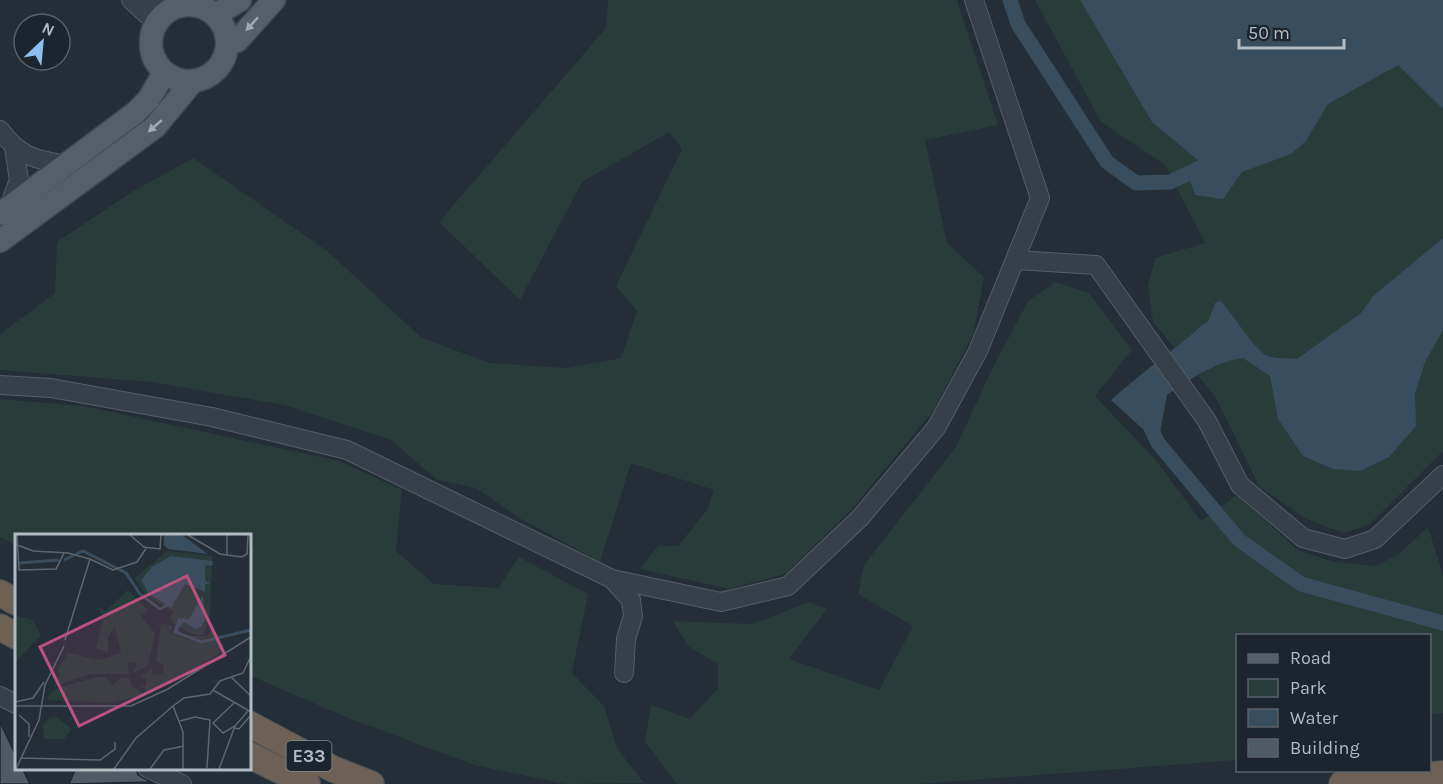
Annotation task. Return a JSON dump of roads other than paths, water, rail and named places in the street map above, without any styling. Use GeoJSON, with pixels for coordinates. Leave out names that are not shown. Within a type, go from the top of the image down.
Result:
{"type":"FeatureCollection","features":[{"type":"Feature","properties":{"kind":"highway"},"geometry":{"type":"LineString","coordinates":[[0,593],[15,601]]}},
{"type":"Feature","properties":{"kind":"highway"},"geometry":{"type":"LineString","coordinates":[[0,627],[15,635]]}},
{"type":"Feature","properties":{"kind":"highway","name":"E33"},"geometry":{"type":"LineString","coordinates":[[250,725],[333,769],[371,784]]}},
{"type":"Feature","properties":{"kind":"highway","name":"E33"},"geometry":{"type":"LineString","coordinates":[[250,755],[307,784]]}},
{"type":"Feature","properties":{"kind":"highway"},"geometry":{"type":"LineString","coordinates":[[1342,784],[1443,774]]}},
{"type":"Feature","properties":{"kind":"main road"},"geometry":{"type":"LineString","coordinates":[[214,15],[240,0]]}},
{"type":"Feature","properties":{"kind":"main road"},"geometry":{"type":"LineString","coordinates":[[227,44],[237,41],[274,0]]}},
{"type":"Feature","properties":{"kind":"main road"},"geometry":{"type":"LineString","coordinates":[[190,5],[203,8],[214,15],[221,23],[227,44],[221,65],[204,79],[193,81],[183,81],[164,73],[152,55],[150,44],[158,12],[190,5]]}},
{"type":"Feature","properties":{"kind":"main road"},"geometry":{"type":"LineString","coordinates":[[4,211],[135,113],[149,99],[164,73]]}},
{"type":"Feature","properties":{"kind":"main road"},"geometry":{"type":"LineString","coordinates":[[0,242],[155,127],[169,113],[193,81]]}},
{"type":"Feature","properties":{"kind":"lane"},"geometry":{"type":"LineString","coordinates":[[131,0],[158,12]]}},
{"type":"Feature","properties":{"kind":"lane"},"geometry":{"type":"LineString","coordinates":[[0,385],[51,387],[212,417],[347,450],[612,579],[721,602],[788,586],[860,518],[936,428],[978,351],[1040,198],[974,0]]}},
{"type":"Feature","properties":{"kind":"lane"},"geometry":{"type":"LineString","coordinates":[[0,130],[14,148],[41,161],[66,165]]}},
{"type":"Feature","properties":{"kind":"lane"},"geometry":{"type":"LineString","coordinates":[[4,211],[19,180],[14,148]]}},
{"type":"Feature","properties":{"kind":"lane"},"geometry":{"type":"LineString","coordinates":[[1015,260],[1096,265],[1207,421],[1240,486],[1303,538],[1345,549],[1375,539],[1443,475]]}},
{"type":"Feature","properties":{"kind":"lane"},"geometry":{"type":"LineString","coordinates":[[612,579],[631,600],[633,616],[626,639],[624,673]]}},
{"type":"Feature","properties":{"kind":"lane"},"geometry":{"type":"LineString","coordinates":[[0,696],[15,704]]}},
{"type":"Feature","properties":{"kind":"lane"},"geometry":{"type":"LineString","coordinates":[[149,769],[182,784]]}},
{"type":"Feature","properties":{"kind":"water"},"geometry":{"type":"Polygon","coordinates":[[[1080,0],[1443,0],[1443,109],[1398,65],[1328,104],[1306,141],[1291,154],[1242,172],[1223,199],[1195,195],[1186,169],[1198,160],[1152,122],[1080,0]]]}},
{"type":"Feature","properties":{"kind":"water"},"geometry":{"type":"Polygon","coordinates":[[[1443,238],[1443,330],[1425,362],[1415,394],[1416,426],[1389,457],[1360,471],[1333,469],[1303,456],[1278,419],[1270,376],[1243,358],[1212,367],[1167,395],[1158,443],[1111,400],[1200,326],[1208,322],[1215,303],[1221,301],[1263,353],[1275,358],[1297,359],[1361,313],[1373,296],[1443,238]]]}},
{"type":"Feature","properties":{"kind":"waterway"},"geometry":{"type":"LineString","coordinates":[[1010,0],[1018,24],[1107,162],[1136,183],[1170,182],[1206,165]]}},
{"type":"Feature","properties":{"kind":"waterway"},"geometry":{"type":"LineString","coordinates":[[1150,426],[1158,443],[1239,540],[1301,584],[1443,623]]}}]}
